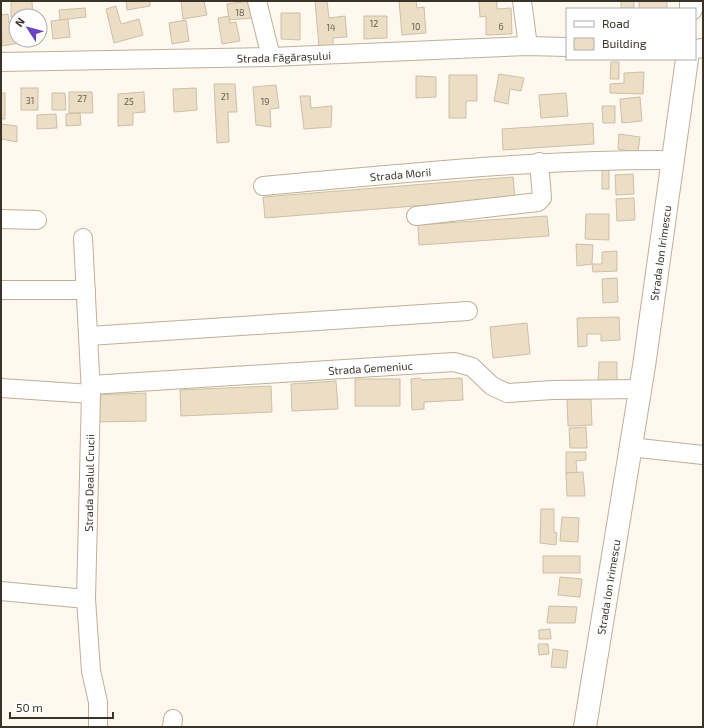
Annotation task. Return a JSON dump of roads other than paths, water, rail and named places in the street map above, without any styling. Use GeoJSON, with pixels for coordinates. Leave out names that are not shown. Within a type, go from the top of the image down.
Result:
{"type":"FeatureCollection","features":[{"type":"Feature","properties":{"kind":"main road","name":"Strada Ion Irimescu"},"geometry":{"type":"LineString","coordinates":[[585,727],[640,389],[674,160],[687,60]]}},
{"type":"Feature","properties":{"kind":"street"},"geometry":{"type":"LineString","coordinates":[[257,1],[271,57]]}},
{"type":"Feature","properties":{"kind":"street"},"geometry":{"type":"LineString","coordinates":[[522,1],[528,46]]}},
{"type":"Feature","properties":{"kind":"street","name":"Strada Făgărașului"},"geometry":{"type":"LineString","coordinates":[[1,62],[271,57],[528,46],[566,47]]}},
{"type":"Feature","properties":{"kind":"street","name":"Strada Morii"},"geometry":{"type":"LineString","coordinates":[[263,186],[539,162],[602,159],[674,160]]}},
{"type":"Feature","properties":{"kind":"street"},"geometry":{"type":"LineString","coordinates":[[416,216],[538,202],[542,198],[539,162]]}},
{"type":"Feature","properties":{"kind":"street"},"geometry":{"type":"LineString","coordinates":[[1,219],[37,220]]}},
{"type":"Feature","properties":{"kind":"street","name":"Strada Dealul Crucii"},"geometry":{"type":"LineString","coordinates":[[84,238],[91,389],[86,599],[91,671],[98,702],[98,727]]}},
{"type":"Feature","properties":{"kind":"street"},"geometry":{"type":"LineString","coordinates":[[1,290],[86,290]]}},
{"type":"Feature","properties":{"kind":"street"},"geometry":{"type":"LineString","coordinates":[[89,336],[468,311]]}},
{"type":"Feature","properties":{"kind":"street","name":"Strada Gemeniuc"},"geometry":{"type":"LineString","coordinates":[[1,388],[91,389],[454,362],[472,367],[492,386],[507,393],[640,389]]}},
{"type":"Feature","properties":{"kind":"street"},"geometry":{"type":"LineString","coordinates":[[630,447],[703,455]]}},
{"type":"Feature","properties":{"kind":"street"},"geometry":{"type":"LineString","coordinates":[[1,591],[86,599]]}}]}
